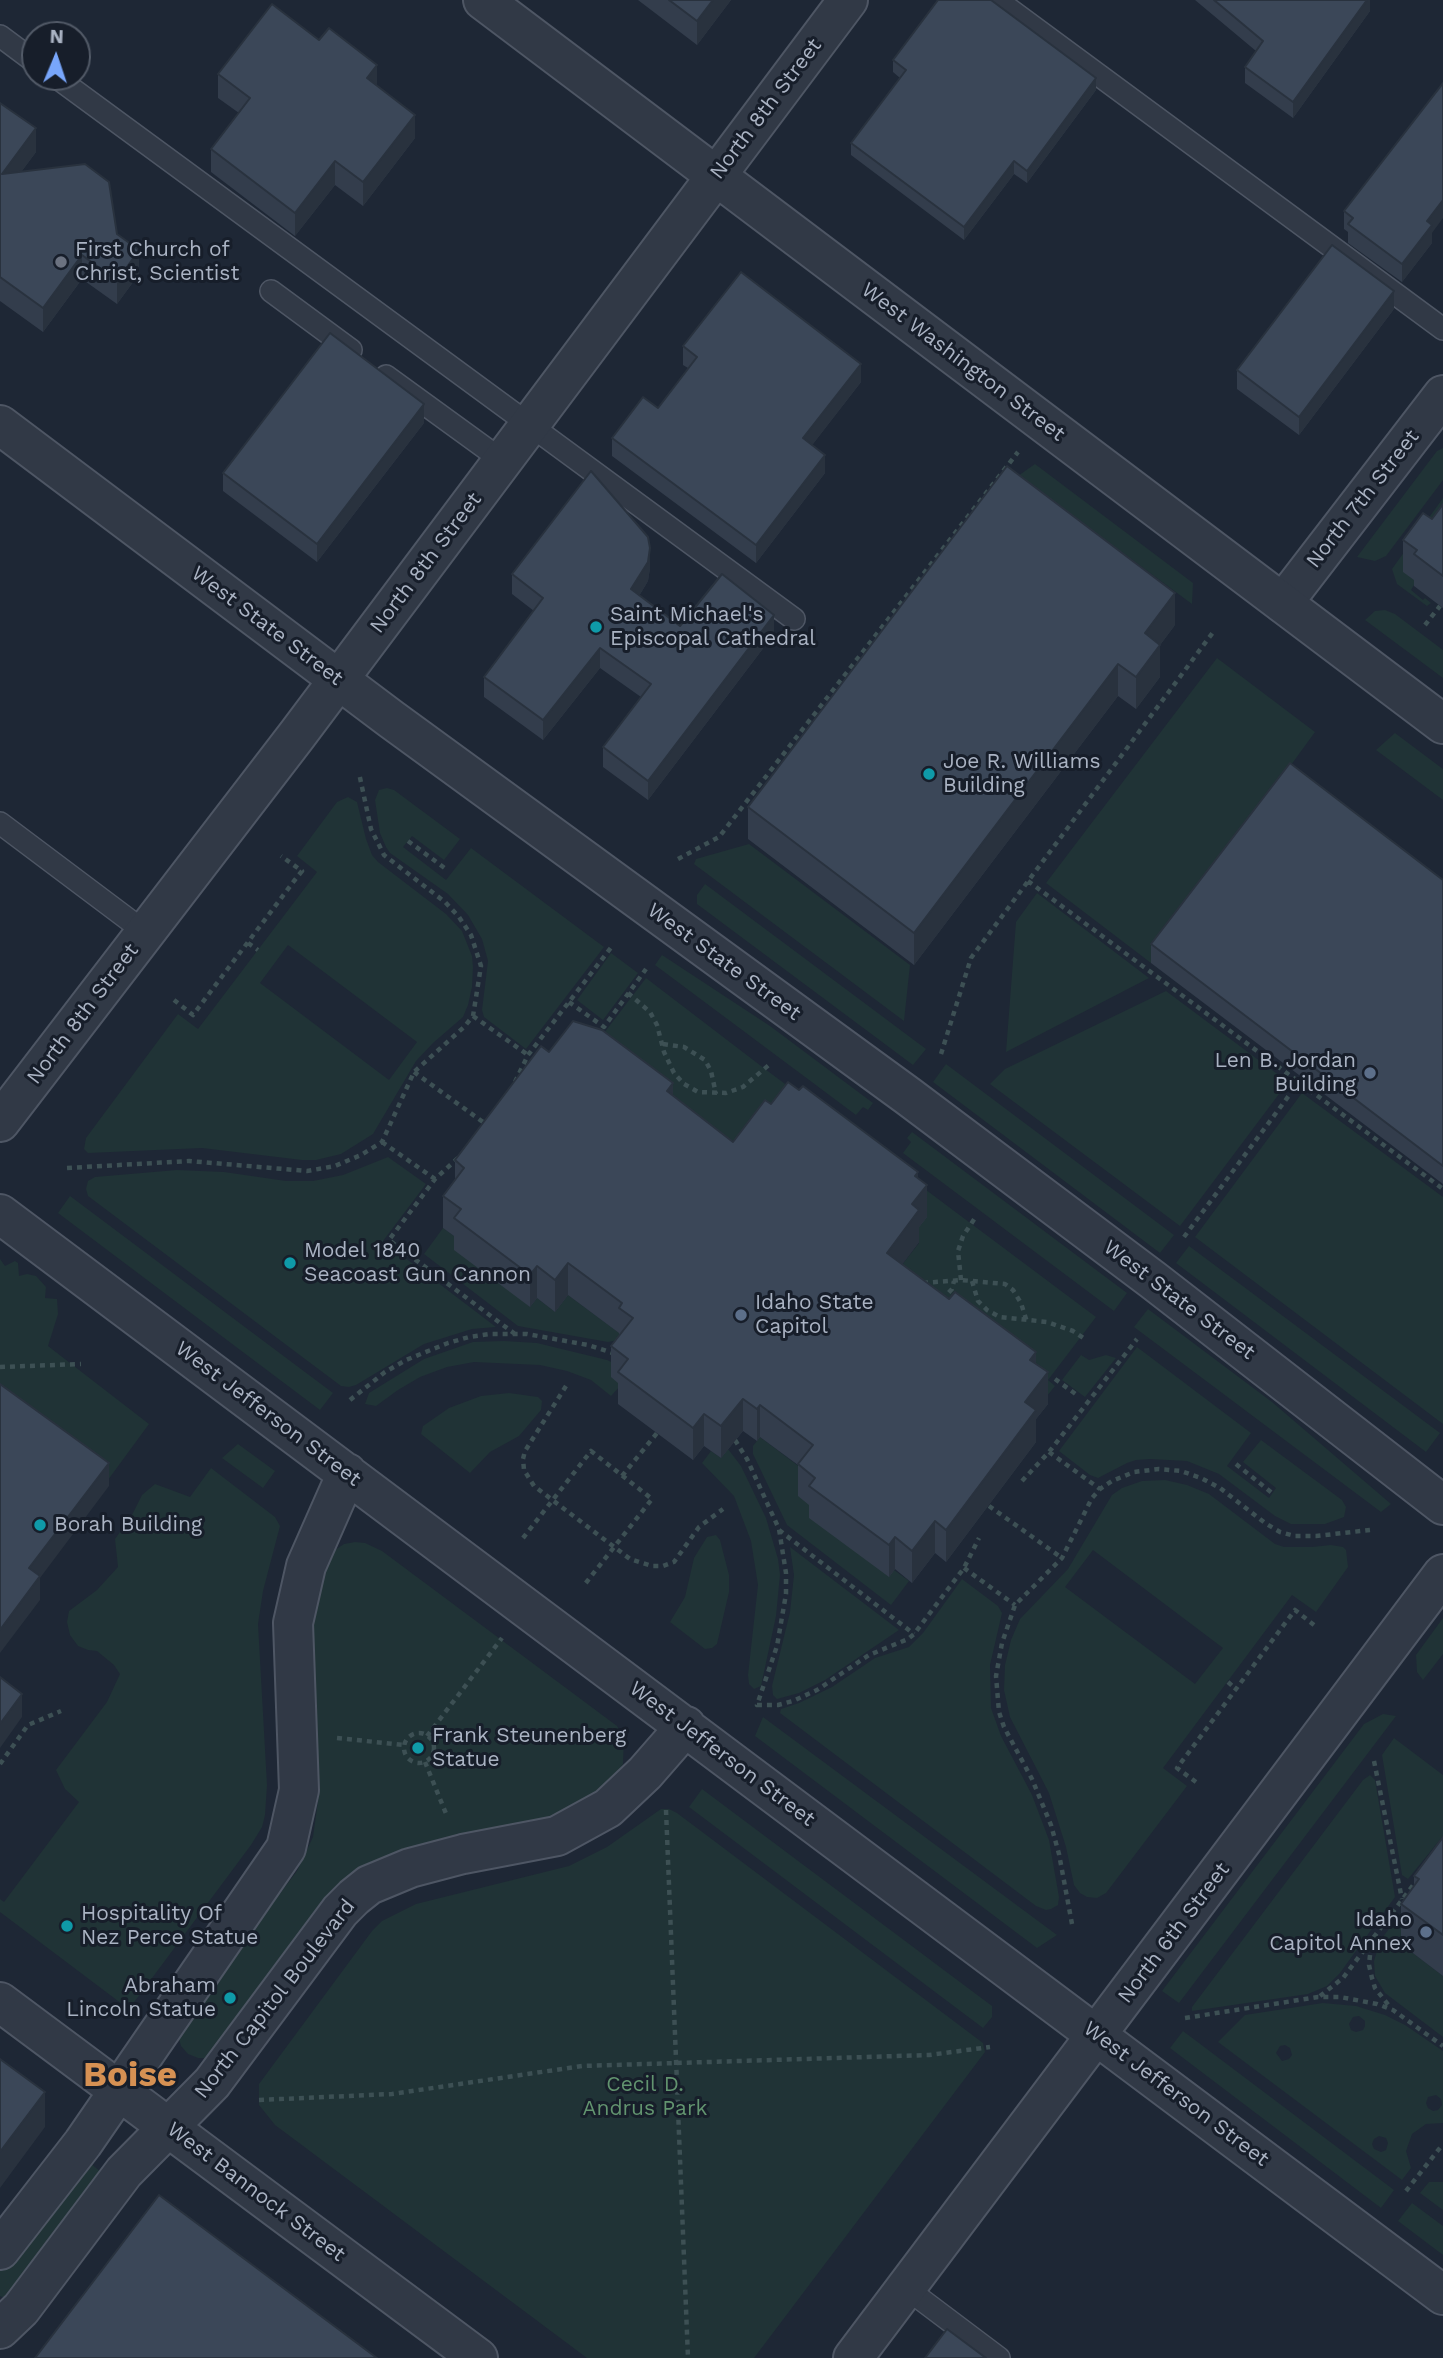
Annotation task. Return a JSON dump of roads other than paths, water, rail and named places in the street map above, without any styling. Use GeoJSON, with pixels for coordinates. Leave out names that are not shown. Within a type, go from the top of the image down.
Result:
{"type":"FeatureCollection","features":[{"type":"Feature","properties":{"kind":"street","name":"West Washington Street"},"geometry":{"type":"LineString","coordinates":[[483,0],[1443,724]]}},
{"type":"Feature","properties":{"kind":"street","name":"North 8th Street"},"geometry":{"type":"LineString","coordinates":[[0,1122],[339,680],[848,0]]}},
{"type":"Feature","properties":{"kind":"street","name":"North 7th Street"},"geometry":{"type":"LineString","coordinates":[[1283,603],[1443,395]]}},
{"type":"Feature","properties":{"kind":"street","name":"West State Street"},"geometry":{"type":"LineString","coordinates":[[0,425],[339,680],[908,1096],[1164,1289],[1443,1505]]}},
{"type":"Feature","properties":{"kind":"street","name":"West Jefferson Street"},"geometry":{"type":"LineString","coordinates":[[0,1213],[1443,2295]]}},
{"type":"Feature","properties":{"kind":"street"},"geometry":{"type":"LineString","coordinates":[[0,2250],[83,2143],[286,1848],[299,1790],[293,1623],[306,1566],[347,1473]]}},
{"type":"Feature","properties":{"kind":"street","name":"North 6th Street"},"geometry":{"type":"LineString","coordinates":[[853,2358],[1443,1574]]}},
{"type":"Feature","properties":{"kind":"street","name":"North Capitol Boulevard"},"geometry":{"type":"LineString","coordinates":[[0,2329],[21,2309],[124,2172],[212,2083],[340,1910],[369,1885],[389,1875],[463,1854],[557,1836],[608,1808],[645,1773],[686,1726]]}},
{"type":"Feature","properties":{"kind":"street","name":"West Bannock Street"},"geometry":{"type":"LineString","coordinates":[[0,2002],[478,2358]]}},
{"type":"Feature","properties":{"kind":"lane"},"geometry":{"type":"LineString","coordinates":[[997,0],[1443,329]]}},
{"type":"Feature","properties":{"kind":"lane"},"geometry":{"type":"LineString","coordinates":[[0,36],[21,52]]}},
{"type":"Feature","properties":{"kind":"lane"},"geometry":{"type":"LineString","coordinates":[[75,91],[794,619]]}},
{"type":"Feature","properties":{"kind":"lane"},"geometry":{"type":"LineString","coordinates":[[271,292],[503,461]]}},
{"type":"Feature","properties":{"kind":"lane"},"geometry":{"type":"LineString","coordinates":[[0,823],[145,932]]}},
{"type":"Feature","properties":{"kind":"lane"},"geometry":{"type":"LineString","coordinates":[[906,2288],[999,2358]]}},
{"type":"Feature","properties":{"kind":"place","name":"First Church of Christ, Scientist"},"geometry":{"type":"Point","coordinates":[61,262]}},
{"type":"Feature","properties":{"kind":"place","name":"Saint Michael's Episcopal Cathedral"},"geometry":{"type":"Point","coordinates":[596,627]}},
{"type":"Feature","properties":{"kind":"place","name":"Joe R. Williams Building"},"geometry":{"type":"Point","coordinates":[929,774]}},
{"type":"Feature","properties":{"kind":"place","name":"Len B. Jordan Building"},"geometry":{"type":"Point","coordinates":[1370,1073]}},
{"type":"Feature","properties":{"kind":"place","name":"Model 1840 Seacoast Gun Cannon"},"geometry":{"type":"Point","coordinates":[290,1263]}},
{"type":"Feature","properties":{"kind":"place","name":"Idaho State Capitol"},"geometry":{"type":"Point","coordinates":[741,1315]}},
{"type":"Feature","properties":{"kind":"place","name":"Borah Building"},"geometry":{"type":"Point","coordinates":[40,1525]}},
{"type":"Feature","properties":{"kind":"place","name":"Frank Steunenberg Statue"},"geometry":{"type":"Point","coordinates":[418,1748]}},
{"type":"Feature","properties":{"kind":"place","name":"Hospitality Of Nez Perce Statue"},"geometry":{"type":"Point","coordinates":[67,1926]}},
{"type":"Feature","properties":{"kind":"place","name":"Idaho Capitol Annex"},"geometry":{"type":"Point","coordinates":[1426,1932]}},
{"type":"Feature","properties":{"kind":"place","name":"Abraham Lincoln Statue"},"geometry":{"type":"Point","coordinates":[230,1998]}},
{"type":"Feature","properties":{"kind":"district","name":"Boise"},"geometry":{"type":"Point","coordinates":[130,2076]}},
{"type":"Feature","properties":{"kind":"park label","name":"Cecil D. Andrus Park"},"geometry":{"type":"Point","coordinates":[645,2097]}}]}
